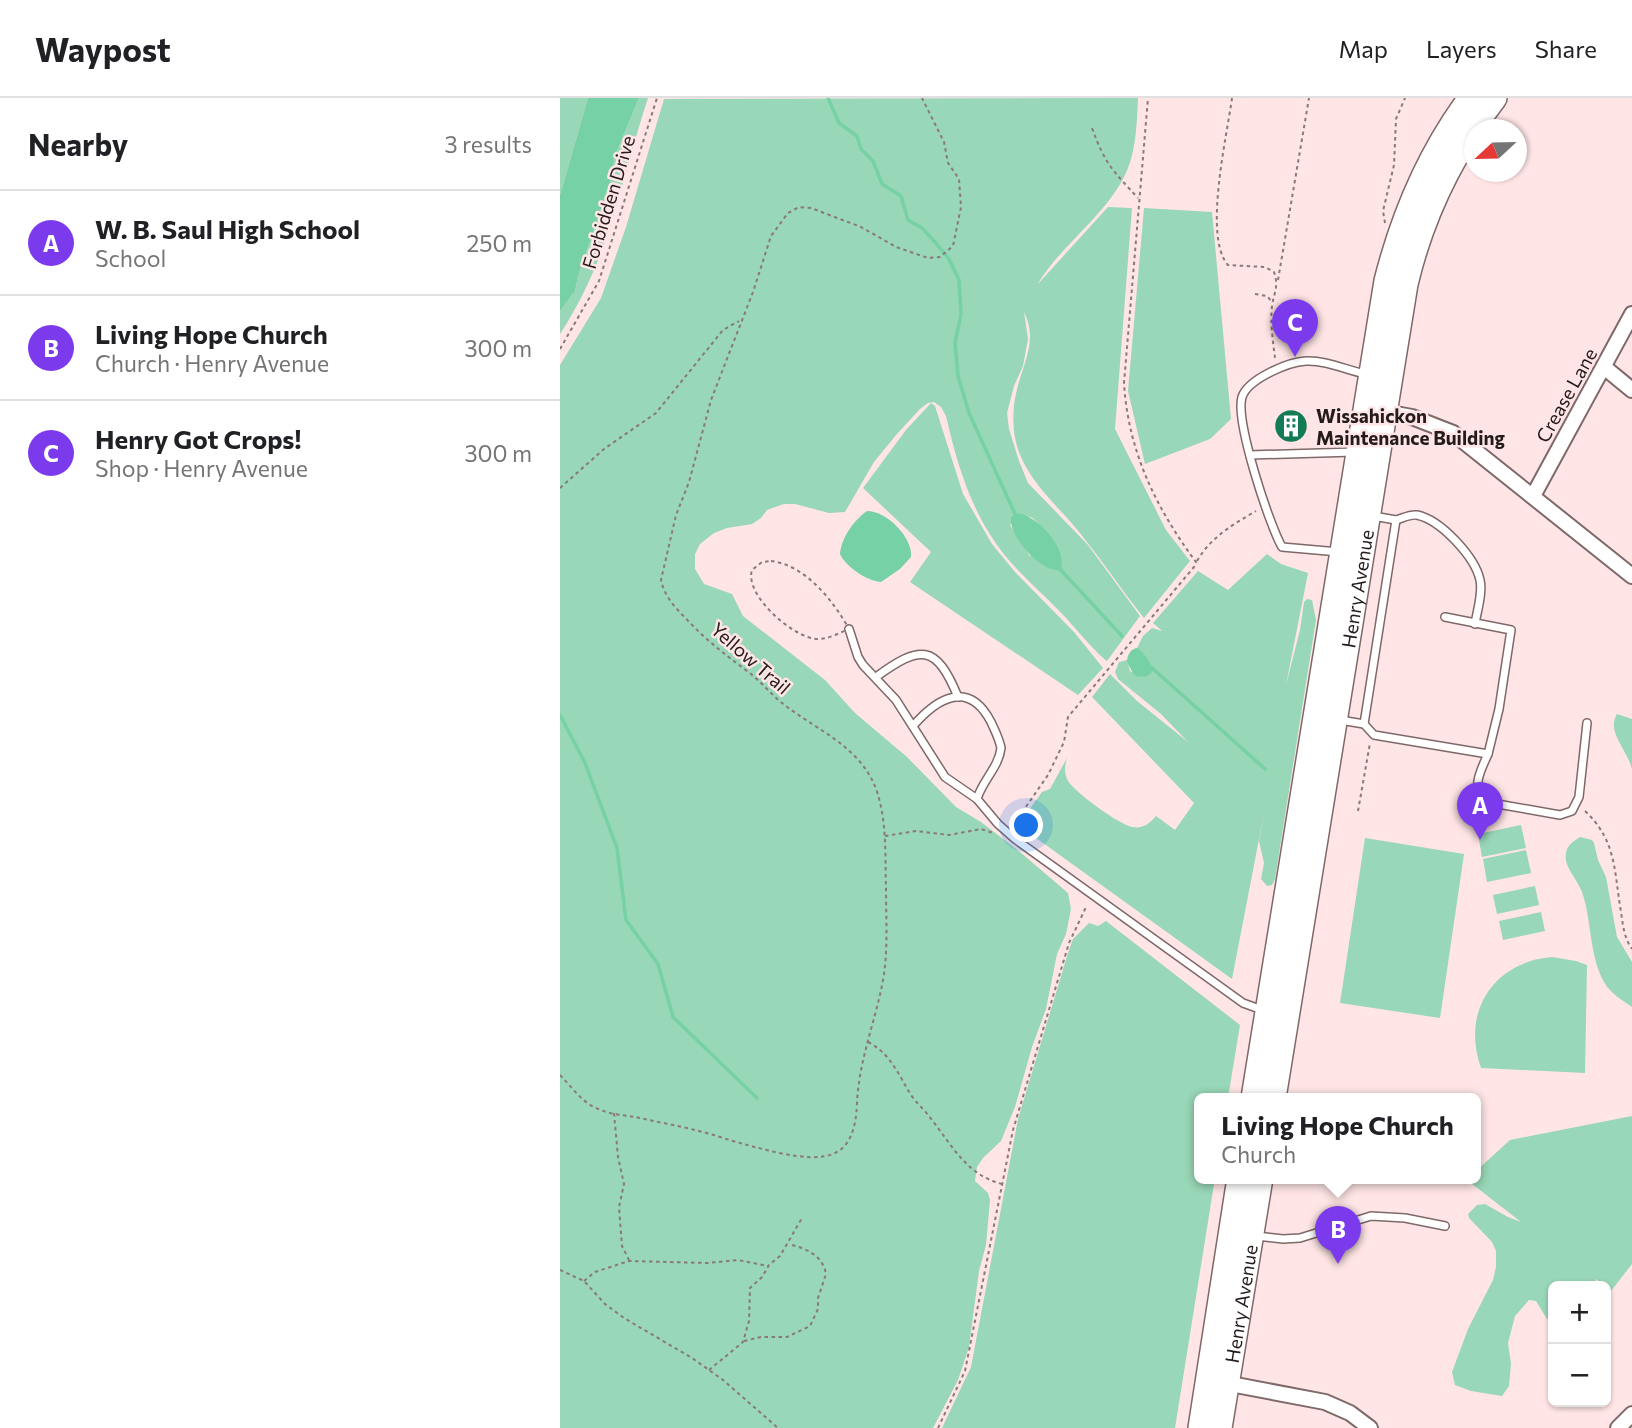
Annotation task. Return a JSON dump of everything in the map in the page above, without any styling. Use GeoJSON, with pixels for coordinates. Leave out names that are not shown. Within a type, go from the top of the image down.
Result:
{"type":"FeatureCollection","features":[{"type":"Feature","properties":{"kind":"main road","name":"Henry Avenue"},"geometry":{"type":"LineString","coordinates":[[1254,1093],[1277,1012],[1325,717],[1368,515],[1374,410],[1370,375],[1380,311],[1399,233],[1417,188],[1437,147],[1470,98]]}},
{"type":"Feature","properties":{"kind":"main road","name":"Henry Avenue"},"geometry":{"type":"LineString","coordinates":[[1325,717],[1341,552],[1357,452],[1374,410],[1422,229],[1452,162],[1495,98]]}},
{"type":"Feature","properties":{"kind":"main road","name":"Henry Avenue"},"geometry":{"type":"LineString","coordinates":[[1274,1093],[1277,1012]]}},
{"type":"Feature","properties":{"kind":"main road","name":"Henry Avenue"},"geometry":{"type":"LineString","coordinates":[[1220,1428],[1218,1382],[1238,1184]]}},
{"type":"Feature","properties":{"kind":"main road","name":"Henry Avenue"},"geometry":{"type":"LineString","coordinates":[[1200,1428],[1218,1382],[1260,1184]]}},
{"type":"Feature","properties":{"kind":"street","name":"Crease Lane"},"geometry":{"type":"LineString","coordinates":[[1533,496],[1632,314]]}},
{"type":"Feature","properties":{"kind":"street"},"geometry":{"type":"LineString","coordinates":[[1604,367],[1632,390]]}},
{"type":"Feature","properties":{"kind":"street"},"geometry":{"type":"LineString","coordinates":[[1374,410],[1421,419],[1453,433],[1632,576]]}},
{"type":"Feature","properties":{"kind":"street"},"geometry":{"type":"LineString","coordinates":[[1218,1382],[1334,1405],[1370,1428]]}},
{"type":"Feature","properties":{"kind":"street"},"geometry":{"type":"LineString","coordinates":[[1618,1428],[1632,1414]]}},
{"type":"Feature","properties":{"kind":"lane"},"geometry":{"type":"LineString","coordinates":[[1341,552],[1282,548],[1272,528],[1242,425],[1242,396],[1258,378],[1297,362],[1316,361],[1370,375]]}},
{"type":"Feature","properties":{"kind":"lane"},"geometry":{"type":"LineString","coordinates":[[1250,455],[1357,452]]}},
{"type":"Feature","properties":{"kind":"lane"},"geometry":{"type":"LineString","coordinates":[[1368,515],[1396,520],[1418,515],[1436,524],[1473,560],[1481,582],[1475,624]]}},
{"type":"Feature","properties":{"kind":"lane"},"geometry":{"type":"LineString","coordinates":[[1364,724],[1396,520]]}},
{"type":"Feature","properties":{"kind":"lane"},"geometry":{"type":"LineString","coordinates":[[1444,618],[1511,631],[1499,709],[1477,786],[1481,798],[1486,802],[1560,815],[1572,811],[1580,797],[1587,723]]}},
{"type":"Feature","properties":{"kind":"lane"},"geometry":{"type":"LineString","coordinates":[[849,629],[858,657],[896,700],[945,777],[977,799],[1008,832],[1243,1003],[1277,1012]]}},
{"type":"Feature","properties":{"kind":"lane"},"geometry":{"type":"LineString","coordinates":[[876,677],[908,657],[921,654],[930,656],[940,662],[949,675],[958,697]]}},
{"type":"Feature","properties":{"kind":"lane"},"geometry":{"type":"LineString","coordinates":[[913,726],[926,711],[938,703],[958,697],[964,696],[976,701],[984,709],[1001,748],[996,765],[980,789],[977,799]]}},
{"type":"Feature","properties":{"kind":"lane"},"geometry":{"type":"LineString","coordinates":[[1325,717],[1364,724],[1374,735],[1488,754]]}},
{"type":"Feature","properties":{"kind":"lane"},"geometry":{"type":"LineString","coordinates":[[1251,1236],[1300,1238],[1371,1216],[1405,1218],[1445,1226]]}},
{"type":"Feature","properties":{"kind":"path","name":"Forbidden Drive"},"geometry":{"type":"LineString","coordinates":[[560,349],[598,281],[615,236],[657,98]]}},
{"type":"Feature","properties":{"kind":"path","name":"Yellow Trail"},"geometry":{"type":"LineString","coordinates":[[560,1075],[593,1107],[801,1157],[832,1156],[845,1146],[855,1124],[860,1069],[884,972],[886,948],[883,813],[878,793],[856,755],[843,743],[780,702],[752,675],[725,656],[676,608],[663,589],[661,580],[676,515],[689,482],[702,426],[771,236],[788,213],[799,207],[811,208],[861,227],[896,247],[928,258],[940,257],[953,246],[956,223],[961,215],[959,178],[948,163],[944,142],[922,98]]}},
{"type":"Feature","properties":{"kind":"path"},"geometry":{"type":"LineString","coordinates":[[1149,98],[1124,383],[1126,412],[1131,439],[1148,482],[1173,531],[1196,562]]}},
{"type":"Feature","properties":{"kind":"path"},"geometry":{"type":"LineString","coordinates":[[1232,98],[1215,215],[1222,258],[1228,265],[1265,267],[1274,272],[1278,281]]}},
{"type":"Feature","properties":{"kind":"path"},"geometry":{"type":"LineString","coordinates":[[1277,370],[1272,303],[1277,291],[1309,98]]}},
{"type":"Feature","properties":{"kind":"path"},"geometry":{"type":"LineString","coordinates":[[1399,233],[1387,226],[1383,212],[1392,179],[1396,119],[1405,98]]}},
{"type":"Feature","properties":{"kind":"path"},"geometry":{"type":"LineString","coordinates":[[1092,128],[1103,157],[1139,199]]}},
{"type":"Feature","properties":{"kind":"path"},"geometry":{"type":"LineString","coordinates":[[1255,294],[1266,296],[1272,303]]}},
{"type":"Feature","properties":{"kind":"path"},"geometry":{"type":"LineString","coordinates":[[560,488],[604,449],[656,413],[723,330],[741,320]]}},
{"type":"Feature","properties":{"kind":"path"},"geometry":{"type":"LineString","coordinates":[[884,836],[916,831],[949,835],[981,829],[999,834],[1008,832],[1048,775],[1063,742],[1068,717],[1194,567],[1204,548],[1225,529],[1266,505]]}},
{"type":"Feature","properties":{"kind":"path"},"geometry":{"type":"LineString","coordinates":[[771,561],[793,569],[819,589],[836,607],[849,629],[819,639],[799,633],[785,624],[756,593],[750,576],[752,570],[762,562],[771,561]]}},
{"type":"Feature","properties":{"kind":"path"},"geometry":{"type":"LineString","coordinates":[[1358,811],[1372,732]]}},
{"type":"Feature","properties":{"kind":"path"},"geometry":{"type":"LineString","coordinates":[[1577,804],[1602,829],[1610,845],[1623,928],[1632,949]]}},
{"type":"Feature","properties":{"kind":"path"},"geometry":{"type":"LineString","coordinates":[[938,1428],[965,1371],[1013,1129],[1069,943],[1093,895]]}},
{"type":"Feature","properties":{"kind":"path"},"geometry":{"type":"LineString","coordinates":[[867,1041],[878,1047],[897,1068],[913,1098],[924,1108],[967,1167],[1002,1184]]}},
{"type":"Feature","properties":{"kind":"path"},"geometry":{"type":"LineString","coordinates":[[614,1113],[618,1157],[624,1184],[620,1206],[622,1246],[629,1261]]}},
{"type":"Feature","properties":{"kind":"path"},"geometry":{"type":"LineString","coordinates":[[743,1342],[749,1321],[750,1289],[768,1266],[780,1256],[802,1218]]}},
{"type":"Feature","properties":{"kind":"path"},"geometry":{"type":"LineString","coordinates":[[708,1370],[743,1342],[761,1337],[787,1337],[805,1330],[814,1321],[826,1274],[825,1268],[809,1250],[788,1243]]}},
{"type":"Feature","properties":{"kind":"path"},"geometry":{"type":"LineString","coordinates":[[584,1282],[595,1272],[629,1261],[678,1260],[708,1263],[738,1260],[768,1266]]}},
{"type":"Feature","properties":{"kind":"path"},"geometry":{"type":"LineString","coordinates":[[560,1270],[584,1282],[624,1318],[723,1380],[778,1428]]}},
{"type":"Feature","properties":{"kind":"shaded area"},"geometry":{"type":"Polygon","coordinates":[[[560,98],[588,98],[560,195],[560,98]]]}},
{"type":"Feature","properties":{"kind":"shaded area"},"geometry":{"type":"Polygon","coordinates":[[[588,98],[639,98],[614,158],[613,174],[575,291],[560,311],[560,195],[588,98]]]}},
{"type":"Feature","properties":{"kind":"shaded area"},"geometry":{"type":"Polygon","coordinates":[[[639,98],[648,98],[613,219],[591,276],[560,334],[560,311],[575,291],[613,174],[614,158],[639,98]]]}},
{"type":"Feature","properties":{"kind":"shaded area"},"geometry":{"type":"Polygon","coordinates":[[[1138,98],[1133,149],[1124,177],[1105,206],[1058,257],[1037,285],[1108,207],[1132,208],[1115,429],[1166,530],[1190,561],[1144,618],[1083,537],[1031,475],[1017,447],[1014,403],[1030,343],[1024,312],[1028,339],[1023,366],[1007,413],[1009,429],[1028,483],[1088,545],[1140,616],[1107,661],[997,545],[979,515],[965,483],[946,416],[934,402],[920,409],[874,462],[845,512],[829,513],[795,504],[784,504],[767,510],[752,524],[714,533],[700,544],[695,554],[695,569],[704,584],[732,594],[743,616],[825,680],[855,713],[907,757],[956,807],[981,822],[1068,893],[1071,909],[1066,934],[1057,954],[1046,1009],[1015,1107],[1001,1141],[977,1167],[975,1181],[988,1193],[990,1200],[986,1245],[979,1271],[969,1347],[958,1380],[933,1428],[560,1428],[560,365],[601,298],[626,227],[664,99],[1138,98]],[[1020,513],[1010,525],[1030,556],[1054,541],[1033,518],[1020,513]]]}},
{"type":"Feature","properties":{"kind":"shaded area"},"geometry":{"type":"Polygon","coordinates":[[[1144,208],[1212,212],[1231,419],[1210,439],[1145,464],[1128,391],[1144,208]]]}},
{"type":"Feature","properties":{"kind":"shaded area"},"geometry":{"type":"Polygon","coordinates":[[[931,403],[935,406],[963,494],[992,544],[1015,572],[1074,632],[1103,668],[1078,695],[910,582],[931,552],[863,488],[906,430],[931,403]]]}},
{"type":"Feature","properties":{"kind":"shaded area"},"geometry":{"type":"Polygon","coordinates":[[[867,511],[883,516],[897,527],[911,550],[911,557],[900,569],[881,582],[858,572],[847,564],[840,554],[849,530],[867,511]]]}},
{"type":"Feature","properties":{"kind":"shaded area"},"geometry":{"type":"Polygon","coordinates":[[[1020,513],[1036,521],[1056,544],[1062,561],[1061,570],[1045,566],[1020,543],[1011,517],[1020,513]]]}},
{"type":"Feature","properties":{"kind":"shaded area"},"geometry":{"type":"Polygon","coordinates":[[[1267,554],[1281,564],[1308,573],[1286,685],[1304,602],[1307,599],[1312,600],[1316,620],[1275,879],[1272,885],[1267,886],[1261,879],[1264,863],[1259,841],[1265,808],[1232,979],[1018,825],[1042,792],[1050,789],[1067,758],[1067,779],[1107,814],[1132,827],[1146,825],[1156,816],[1175,830],[1194,803],[1092,697],[1110,674],[1137,701],[1188,742],[1161,714],[1118,679],[1115,672],[1119,662],[1127,660],[1130,671],[1141,677],[1148,675],[1146,656],[1137,648],[1143,636],[1152,628],[1162,631],[1153,623],[1198,571],[1228,590],[1267,554]]]}},
{"type":"Feature","properties":{"kind":"shaded area"},"geometry":{"type":"Polygon","coordinates":[[[1138,648],[1153,669],[1150,674],[1140,677],[1134,675],[1127,662],[1130,652],[1138,648]]]}},
{"type":"Feature","properties":{"kind":"shaded area"},"geometry":{"type":"Polygon","coordinates":[[[1617,714],[1632,719],[1632,769],[1614,727],[1617,714]]]}},
{"type":"Feature","properties":{"kind":"shaded area"},"geometry":{"type":"Polygon","coordinates":[[[1521,825],[1526,848],[1482,857],[1478,834],[1521,825]]]}},
{"type":"Feature","properties":{"kind":"shaded area"},"geometry":{"type":"Polygon","coordinates":[[[1580,837],[1594,843],[1606,877],[1617,937],[1632,962],[1632,1007],[1616,996],[1599,972],[1582,892],[1566,858],[1568,848],[1580,837]]]}},
{"type":"Feature","properties":{"kind":"shaded area"},"geometry":{"type":"Polygon","coordinates":[[[1365,838],[1464,854],[1440,1018],[1340,1003],[1365,838]]]}},
{"type":"Feature","properties":{"kind":"shaded area"},"geometry":{"type":"Polygon","coordinates":[[[1526,850],[1531,873],[1487,882],[1483,859],[1526,850]]]}},
{"type":"Feature","properties":{"kind":"shaded area"},"geometry":{"type":"Polygon","coordinates":[[[1535,886],[1539,905],[1497,914],[1493,895],[1535,886]]]}},
{"type":"Feature","properties":{"kind":"shaded area"},"geometry":{"type":"Polygon","coordinates":[[[1541,912],[1545,931],[1503,940],[1499,921],[1541,912]]]}},
{"type":"Feature","properties":{"kind":"shaded area"},"geometry":{"type":"Polygon","coordinates":[[[1106,921],[1240,1025],[1229,1093],[1194,1093],[1194,1184],[1214,1184],[1175,1428],[942,1428],[971,1367],[1018,1119],[1068,953],[1073,939],[1089,923],[1098,926],[1106,921]]]}},
{"type":"Feature","properties":{"kind":"shaded area"},"geometry":{"type":"Polygon","coordinates":[[[1552,957],[1587,965],[1585,1073],[1481,1068],[1475,1028],[1487,993],[1513,969],[1531,961],[1552,957]]]}},
{"type":"Feature","properties":{"kind":"shaded area"},"geometry":{"type":"Polygon","coordinates":[[[1632,1116],[1632,1264],[1611,1291],[1611,1281],[1548,1281],[1548,1320],[1536,1301],[1529,1300],[1515,1316],[1508,1343],[1511,1363],[1509,1386],[1502,1396],[1471,1391],[1455,1385],[1452,1372],[1468,1329],[1493,1280],[1496,1267],[1496,1251],[1492,1242],[1468,1214],[1477,1205],[1485,1204],[1521,1222],[1472,1184],[1481,1184],[1481,1166],[1510,1140],[1632,1116]]]}},
{"type":"Feature","properties":{"kind":"waterway"},"geometry":{"type":"LineString","coordinates":[[828,98],[839,123],[857,136],[861,149],[873,161],[882,184],[901,196],[908,220],[922,228],[935,242],[949,259],[959,280],[961,314],[955,343],[958,376],[969,413],[1016,516]]}},
{"type":"Feature","properties":{"kind":"waterway"},"geometry":{"type":"LineString","coordinates":[[1059,568],[1122,636]]}},
{"type":"Feature","properties":{"kind":"waterway"},"geometry":{"type":"LineString","coordinates":[[1151,667],[1265,769]]}},
{"type":"Feature","properties":{"kind":"waterway"},"geometry":{"type":"LineString","coordinates":[[560,715],[585,763],[617,848],[626,920],[658,964],[673,1017],[757,1098]]}},
{"type":"Feature","properties":{"kind":"place","name":"Henry Got Crops!"},"geometry":{"type":"Point","coordinates":[1295,357]}},
{"type":"Feature","properties":{"kind":"place","name":"Wissahickon Maintenance Building"},"geometry":{"type":"Point","coordinates":[1291,426]}},
{"type":"Feature","properties":{"kind":"place","name":"W. B. Saul High School"},"geometry":{"type":"Point","coordinates":[1480,840]}},
{"type":"Feature","properties":{"kind":"place","name":"Living Hope Church"},"geometry":{"type":"Point","coordinates":[1338,1264]}}]}
